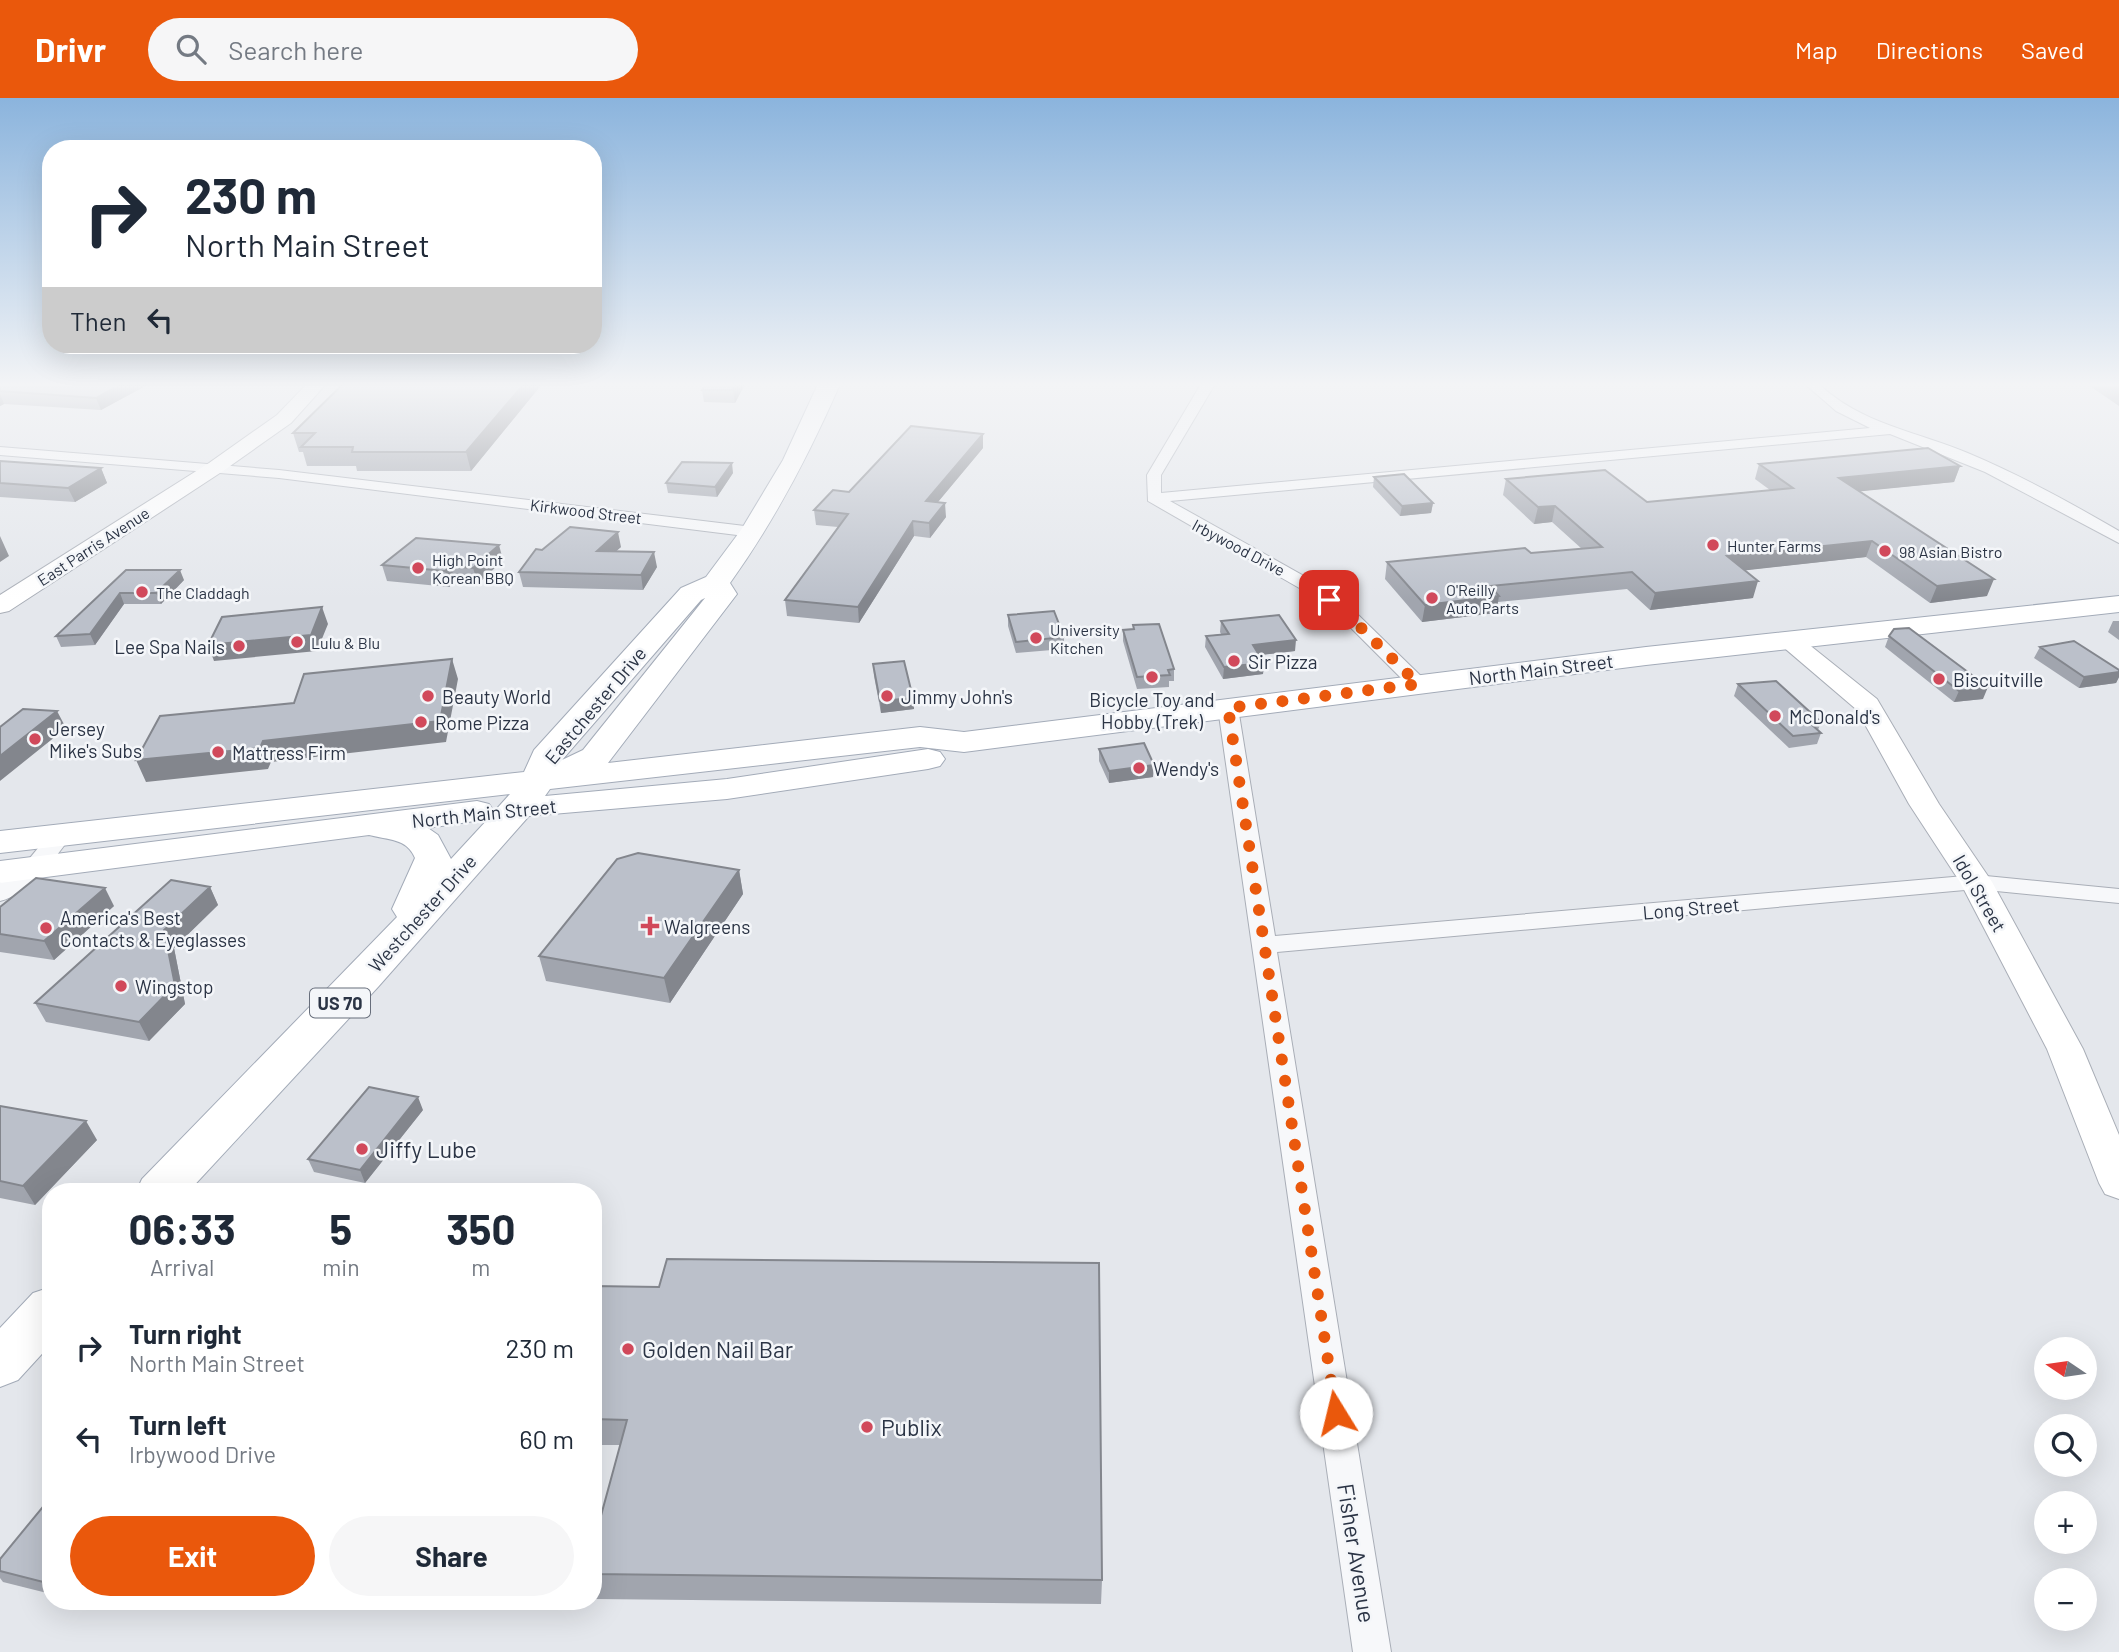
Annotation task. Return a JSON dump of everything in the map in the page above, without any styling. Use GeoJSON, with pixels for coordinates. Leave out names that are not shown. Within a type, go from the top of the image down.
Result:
{"type":"FeatureCollection","features":[{"type":"Feature","properties":{"kind":"main road","name":"Eastchester Drive"},"geometry":{"type":"LineString","coordinates":[[526,796],[546,757],[649,641],[691,594],[716,583],[753,532],[797,457]]}},
{"type":"Feature","properties":{"kind":"main road","name":"Eastchester Drive"},"geometry":{"type":"LineString","coordinates":[[526,796],[595,757],[723,594],[716,583]]}},
{"type":"Feature","properties":{"kind":"main road","name":"North Main Street"},"geometry":{"type":"LineString","coordinates":[[16,870],[353,827],[714,761],[920,737],[964,742],[1418,684],[2119,604]]}},
{"type":"Feature","properties":{"kind":"main road"},"geometry":{"type":"LineString","coordinates":[[655,682],[658,690],[629,726],[632,735],[657,753],[714,761]]}},
{"type":"Feature","properties":{"kind":"main road","name":"North Main Street"},"geometry":{"type":"LineString","coordinates":[[0,842],[382,797],[655,798],[922,762],[964,742]]}},
{"type":"Feature","properties":{"kind":"main road","name":"Westchester Drive"},"geometry":{"type":"LineString","coordinates":[[168,1183],[364,978],[526,796]]}},
{"type":"Feature","properties":{"kind":"main road"},"geometry":{"type":"LineString","coordinates":[[353,827],[416,835],[428,842],[433,858],[413,905],[364,978]]}},
{"type":"Feature","properties":{"kind":"main road"},"geometry":{"type":"LineString","coordinates":[[0,1364],[42,1318]]}},
{"type":"Feature","properties":{"kind":"street","name":"Kirkwood Street"},"geometry":{"type":"LineString","coordinates":[[75,457],[216,467],[753,532]]}},
{"type":"Feature","properties":{"kind":"street","name":"East Parris Avenue"},"geometry":{"type":"LineString","coordinates":[[0,606],[231,457]]}},
{"type":"Feature","properties":{"kind":"street"},"geometry":{"type":"LineString","coordinates":[[1165,457],[1154,475],[1153,498],[1603,457]]}},
{"type":"Feature","properties":{"kind":"street"},"geometry":{"type":"LineString","coordinates":[[1962,457],[2119,538]]}},
{"type":"Feature","properties":{"kind":"street","name":"Irbywood Drive"},"geometry":{"type":"LineString","coordinates":[[1153,498],[1314,589],[1344,611],[1418,684]]}},
{"type":"Feature","properties":{"kind":"street","name":"Idol Street"},"geometry":{"type":"LineString","coordinates":[[1788,640],[1867,705],[1924,804],[1976,882],[2065,1049],[2119,1183]]}},
{"type":"Feature","properties":{"kind":"street","name":"Fisher Avenue"},"geometry":{"type":"LineString","coordinates":[[1228,708],[1372,1652]]}},
{"type":"Feature","properties":{"kind":"street"},"geometry":{"type":"LineString","coordinates":[[0,894],[16,870],[60,836]]}},
{"type":"Feature","properties":{"kind":"street","name":"Long Street"},"geometry":{"type":"LineString","coordinates":[[1264,945],[1976,882],[2119,896]]}},
{"type":"Feature","properties":{"kind":"building"},"geometry":{"type":"Polygon","coordinates":[[[882,457],[964,457],[926,501],[945,503],[929,523],[913,521],[858,607],[785,600],[848,514],[814,510],[833,490],[849,492],[882,457]]]}},
{"type":"Feature","properties":{"kind":"building"},"geometry":{"type":"Polygon","coordinates":[[[1838,457],[1943,457],[1960,466],[1839,478],[1994,579],[1937,586],[1872,541],[1727,556],[1758,581],[1655,593],[1632,572],[1490,586],[1499,596],[1425,605],[1387,562],[1525,548],[1531,553],[1602,547],[1555,506],[1538,507],[1506,479],[1605,470],[1647,502],[1793,488],[1759,464],[1838,457]]]}},
{"type":"Feature","properties":{"kind":"building"},"geometry":{"type":"Polygon","coordinates":[[[0,461],[101,468],[68,488],[0,483],[0,461]]]}},
{"type":"Feature","properties":{"kind":"building"},"geometry":{"type":"Polygon","coordinates":[[[682,462],[732,463],[715,487],[666,483],[682,462]]]}},
{"type":"Feature","properties":{"kind":"building"},"geometry":{"type":"Polygon","coordinates":[[[1404,474],[1433,503],[1402,506],[1374,477],[1404,474]]]}},
{"type":"Feature","properties":{"kind":"building"},"geometry":{"type":"Polygon","coordinates":[[[570,527],[618,532],[597,551],[654,552],[641,575],[519,572],[536,549],[542,550],[570,527]]]}},
{"type":"Feature","properties":{"kind":"building"},"geometry":{"type":"Polygon","coordinates":[[[416,538],[499,545],[473,568],[451,566],[445,571],[382,565],[416,538]]]}},
{"type":"Feature","properties":{"kind":"building"},"geometry":{"type":"Polygon","coordinates":[[[126,570],[180,570],[156,593],[120,593],[90,634],[56,636],[126,570]]]}},
{"type":"Feature","properties":{"kind":"building"},"geometry":{"type":"Polygon","coordinates":[[[322,607],[311,635],[208,645],[222,617],[322,607]]]}},
{"type":"Feature","properties":{"kind":"building"},"geometry":{"type":"Polygon","coordinates":[[[1054,611],[1064,637],[1016,642],[1008,615],[1054,611]]]}},
{"type":"Feature","properties":{"kind":"building"},"geometry":{"type":"Polygon","coordinates":[[[1279,615],[1296,640],[1253,645],[1264,663],[1224,667],[1206,636],[1229,634],[1221,621],[1279,615]]]}},
{"type":"Feature","properties":{"kind":"building"},"geometry":{"type":"Polygon","coordinates":[[[1159,624],[1174,669],[1168,670],[1170,675],[1137,677],[1123,630],[1134,629],[1133,625],[1159,624]]]}},
{"type":"Feature","properties":{"kind":"building"},"geometry":{"type":"Polygon","coordinates":[[[1909,628],[1988,687],[1959,691],[1889,636],[1894,629],[1909,628]]]}},
{"type":"Feature","properties":{"kind":"building"},"geometry":{"type":"Polygon","coordinates":[[[2074,641],[2119,672],[2084,677],[2040,647],[2074,641]]]}},
{"type":"Feature","properties":{"kind":"building"},"geometry":{"type":"Polygon","coordinates":[[[452,659],[440,721],[263,741],[260,748],[136,760],[160,716],[294,703],[304,674],[452,659]]]}},
{"type":"Feature","properties":{"kind":"building"},"geometry":{"type":"Polygon","coordinates":[[[904,661],[913,698],[880,701],[873,664],[904,661]]]}},
{"type":"Feature","properties":{"kind":"building"},"geometry":{"type":"Polygon","coordinates":[[[1776,681],[1821,722],[1810,723],[1821,733],[1793,736],[1738,684],[1776,681]]]}},
{"type":"Feature","properties":{"kind":"building"},"geometry":{"type":"Polygon","coordinates":[[[23,709],[57,711],[0,756],[0,727],[23,709]]]}},
{"type":"Feature","properties":{"kind":"building"},"geometry":{"type":"Polygon","coordinates":[[[1144,743],[1154,765],[1109,771],[1099,749],[1144,743]]]}},
{"type":"Feature","properties":{"kind":"building"},"geometry":{"type":"Polygon","coordinates":[[[638,853],[739,870],[664,978],[539,956],[617,859],[638,853]]]}},
{"type":"Feature","properties":{"kind":"building"},"geometry":{"type":"Polygon","coordinates":[[[36,878],[105,888],[44,941],[0,934],[0,907],[36,878]]]}},
{"type":"Feature","properties":{"kind":"building"},"geometry":{"type":"Polygon","coordinates":[[[171,880],[210,887],[164,930],[175,985],[139,1022],[35,1003],[171,880]]]}},
{"type":"Feature","properties":{"kind":"building"},"geometry":{"type":"Polygon","coordinates":[[[369,1087],[418,1097],[360,1170],[308,1159],[369,1087]]]}},
{"type":"Feature","properties":{"kind":"building"},"geometry":{"type":"Polygon","coordinates":[[[0,1106],[86,1121],[23,1186],[0,1181],[0,1106]]]}},
{"type":"Feature","properties":{"kind":"building"},"geometry":{"type":"Polygon","coordinates":[[[667,1259],[1099,1263],[1102,1580],[602,1574],[602,1512],[627,1420],[602,1419],[602,1286],[659,1287],[667,1259]]]}},
{"type":"Feature","properties":{"kind":"building"},"geometry":{"type":"Polygon","coordinates":[[[42,1508],[42,1582],[0,1571],[0,1559],[42,1508]]]}},
{"type":"Feature","properties":{"kind":"place","name":"Hunter Farms"},"geometry":{"type":"Point","coordinates":[1713,545]}},
{"type":"Feature","properties":{"kind":"place","name":"98 Asian Bistro"},"geometry":{"type":"Point","coordinates":[1885,551]}},
{"type":"Feature","properties":{"kind":"place","name":"High Point Korean BBQ"},"geometry":{"type":"Point","coordinates":[418,568]}},
{"type":"Feature","properties":{"kind":"place","name":"The Claddagh"},"geometry":{"type":"Point","coordinates":[142,592]}},
{"type":"Feature","properties":{"kind":"place","name":"O'Reilly Auto Parts"},"geometry":{"type":"Point","coordinates":[1432,598]}},
{"type":"Feature","properties":{"kind":"place","name":"University Kitchen"},"geometry":{"type":"Point","coordinates":[1036,638]}},
{"type":"Feature","properties":{"kind":"place","name":"Lulu & Blu"},"geometry":{"type":"Point","coordinates":[297,642]}},
{"type":"Feature","properties":{"kind":"place","name":"Lee Spa Nails"},"geometry":{"type":"Point","coordinates":[239,646]}},
{"type":"Feature","properties":{"kind":"place","name":"Sir Pizza"},"geometry":{"type":"Point","coordinates":[1234,661]}},
{"type":"Feature","properties":{"kind":"place","name":"Bicycle Toy and Hobby (Trek)"},"geometry":{"type":"Point","coordinates":[1152,677]}},
{"type":"Feature","properties":{"kind":"place","name":"Biscuitville"},"geometry":{"type":"Point","coordinates":[1939,679]}},
{"type":"Feature","properties":{"kind":"place","name":"Beauty World"},"geometry":{"type":"Point","coordinates":[428,696]}},
{"type":"Feature","properties":{"kind":"place","name":"Jimmy John's"},"geometry":{"type":"Point","coordinates":[887,696]}},
{"type":"Feature","properties":{"kind":"place","name":"McDonald's"},"geometry":{"type":"Point","coordinates":[1775,716]}},
{"type":"Feature","properties":{"kind":"place","name":"Rome Pizza"},"geometry":{"type":"Point","coordinates":[421,722]}},
{"type":"Feature","properties":{"kind":"place","name":"Jersey Mike's Subs"},"geometry":{"type":"Point","coordinates":[35,739]}},
{"type":"Feature","properties":{"kind":"place","name":"Mattress Firm"},"geometry":{"type":"Point","coordinates":[218,752]}},
{"type":"Feature","properties":{"kind":"place","name":"Wendy's"},"geometry":{"type":"Point","coordinates":[1139,768]}},
{"type":"Feature","properties":{"kind":"place","name":"Walgreens"},"geometry":{"type":"Point","coordinates":[650,926]}},
{"type":"Feature","properties":{"kind":"place","name":"America's Best Contacts & Eyeglasses"},"geometry":{"type":"Point","coordinates":[46,928]}},
{"type":"Feature","properties":{"kind":"place","name":"Wingstop"},"geometry":{"type":"Point","coordinates":[121,986]}},
{"type":"Feature","properties":{"kind":"place","name":"Jiffy Lube"},"geometry":{"type":"Point","coordinates":[362,1149]}},
{"type":"Feature","properties":{"kind":"place","name":"Golden Nail Bar"},"geometry":{"type":"Point","coordinates":[628,1349]}},
{"type":"Feature","properties":{"kind":"place","name":"Publix"},"geometry":{"type":"Point","coordinates":[867,1427]}},
{"type":"Feature","properties":{"kind":"route"},"geometry":{"type":"LineString","coordinates":[[1329,600],[1344,611],[1418,684],[1228,708],[1336,1413]]}}]}
